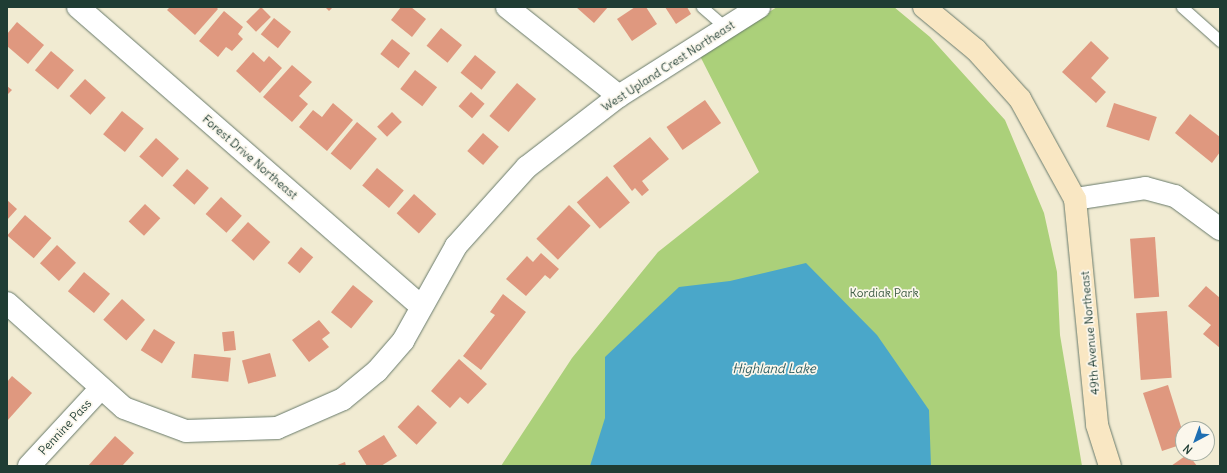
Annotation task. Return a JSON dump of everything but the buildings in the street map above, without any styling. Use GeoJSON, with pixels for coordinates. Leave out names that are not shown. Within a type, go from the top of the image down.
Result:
{"type":"FeatureCollection","features":[{"type":"Feature","properties":{"kind":"street","name":"Forest Drive Northeast"},"geometry":{"type":"LineString","coordinates":[[78,7],[421,306]]}},
{"type":"Feature","properties":{"kind":"street"},"geometry":{"type":"LineString","coordinates":[[507,7],[619,96]]}},
{"type":"Feature","properties":{"kind":"street","name":"West Upland Crest Northeast"},"geometry":{"type":"LineString","coordinates":[[7,304],[124,408],[186,431],[277,428],[343,400],[378,371],[403,341],[421,306],[456,246],[527,167],[619,96],[759,7]]}},
{"type":"Feature","properties":{"kind":"street"},"geometry":{"type":"LineString","coordinates":[[924,7],[976,50],[1020,99],[1075,199],[1146,188],[1175,196],[1220,229]]}},
{"type":"Feature","properties":{"kind":"street","name":"49th Avenue Northeast"},"geometry":{"type":"LineString","coordinates":[[1075,199],[1084,262],[1098,425],[1110,466]]}},
{"type":"Feature","properties":{"kind":"street","name":"Pennine Pass"},"geometry":{"type":"LineString","coordinates":[[29,466],[101,388]]}},
{"type":"Feature","properties":{"kind":"lane"},"geometry":{"type":"LineString","coordinates":[[702,7],[726,28]]}},
{"type":"Feature","properties":{"kind":"lane"},"geometry":{"type":"LineString","coordinates":[[1182,7],[1220,41]]}},
{"type":"Feature","properties":{"kind":"green space","name":"Kordiak Park"},"geometry":{"type":"Polygon","coordinates":[[[777,7],[894,7],[930,37],[1005,120],[1044,213],[1057,272],[1060,335],[1082,466],[501,466],[572,358],[658,252],[759,172],[700,56],[777,7]]]}},
{"type":"Feature","properties":{"kind":"water","name":"Highland Lake"},"geometry":{"type":"Polygon","coordinates":[[[806,263],[877,335],[929,410],[931,466],[590,466],[605,418],[605,357],[679,287],[730,281],[806,263]]]}}]}
